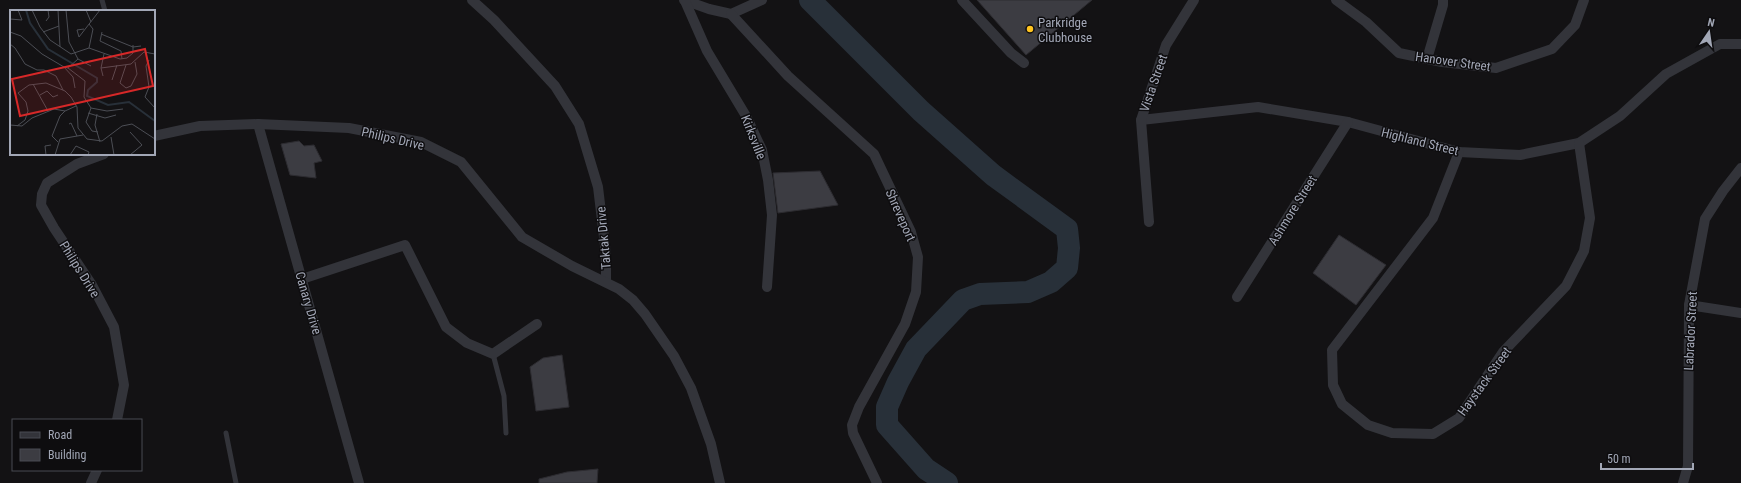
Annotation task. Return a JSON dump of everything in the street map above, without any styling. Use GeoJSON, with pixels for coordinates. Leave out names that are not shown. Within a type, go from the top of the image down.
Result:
{"type":"FeatureCollection","features":[{"type":"Feature","properties":{"kind":"street","name":"Taktak Drive"},"geometry":{"type":"LineString","coordinates":[[472,0],[494,20],[555,86],[579,124],[598,187],[606,254],[606,282],[619,289],[633,300],[645,314],[674,356],[691,388],[711,444],[720,483]]}},
{"type":"Feature","properties":{"kind":"street"},"geometry":{"type":"LineString","coordinates":[[685,0],[731,14],[762,0]]}},
{"type":"Feature","properties":{"kind":"street","name":"Kirksville"},"geometry":{"type":"LineString","coordinates":[[685,0],[707,51],[746,116],[762,150],[768,180],[772,214],[767,287]]}},
{"type":"Feature","properties":{"kind":"street"},"geometry":{"type":"LineString","coordinates":[[962,0],[1006,48],[1024,63]]}},
{"type":"Feature","properties":{"kind":"street","name":"Vista Street"},"geometry":{"type":"LineString","coordinates":[[1149,222],[1140,120],[1166,45],[1194,0]]}},
{"type":"Feature","properties":{"kind":"street","name":"Hanover Street"},"geometry":{"type":"LineString","coordinates":[[1336,0],[1366,22],[1399,53],[1427,59],[1496,68],[1552,49],[1575,25],[1584,0]]}},
{"type":"Feature","properties":{"kind":"street"},"geometry":{"type":"LineString","coordinates":[[1427,59],[1443,5],[1442,0]]}},
{"type":"Feature","properties":{"kind":"street","name":"Shreveport"},"geometry":{"type":"LineString","coordinates":[[731,14],[788,76],[874,154],[911,232],[918,257],[916,292],[905,324],[871,383],[859,406],[852,425],[853,433],[877,483]]}},
{"type":"Feature","properties":{"kind":"street","name":"Highland Street"},"geometry":{"type":"LineString","coordinates":[[1140,120],[1258,106],[1348,122],[1459,152],[1520,155],[1579,143],[1620,116],[1666,74],[1720,44],[1741,44]]}},
{"type":"Feature","properties":{"kind":"street","name":"Ashmore Street"},"geometry":{"type":"LineString","coordinates":[[1237,297],[1348,122]]}},
{"type":"Feature","properties":{"kind":"street","name":"Philips Drive"},"geometry":{"type":"LineString","coordinates":[[155,136],[200,126],[258,124],[349,128],[421,142],[461,162],[522,237],[572,266],[606,282]]}},
{"type":"Feature","properties":{"kind":"street","name":"Canary Drive"},"geometry":{"type":"LineString","coordinates":[[258,124],[359,483]]}},
{"type":"Feature","properties":{"kind":"street","name":"Haystack Street"},"geometry":{"type":"LineString","coordinates":[[1459,152],[1433,218],[1332,350],[1333,385],[1342,404],[1368,425],[1392,433],[1433,434],[1459,418],[1503,352],[1566,286],[1584,251],[1590,218],[1579,143]]}},
{"type":"Feature","properties":{"kind":"street","name":"Philips Drive"},"geometry":{"type":"LineString","coordinates":[[101,155],[77,164],[47,183],[42,194],[41,205],[54,228],[92,285],[114,327],[124,385],[117,419]]}},
{"type":"Feature","properties":{"kind":"street","name":"Labrador Street"},"geometry":{"type":"LineString","coordinates":[[1684,483],[1688,466],[1689,305],[1705,218],[1741,168]]}},
{"type":"Feature","properties":{"kind":"street"},"geometry":{"type":"LineString","coordinates":[[302,279],[405,245],[446,327],[467,343],[493,354],[537,324]]}},
{"type":"Feature","properties":{"kind":"street"},"geometry":{"type":"LineString","coordinates":[[1689,305],[1741,313]]}},
{"type":"Feature","properties":{"kind":"street"},"geometry":{"type":"LineString","coordinates":[[91,483],[97,471]]}},
{"type":"Feature","properties":{"kind":"lane"},"geometry":{"type":"LineString","coordinates":[[102,0],[105,10]]}},
{"type":"Feature","properties":{"kind":"lane"},"geometry":{"type":"LineString","coordinates":[[493,354],[504,396],[506,433]]}},
{"type":"Feature","properties":{"kind":"lane"},"geometry":{"type":"LineString","coordinates":[[226,433],[236,483]]}},
{"type":"Feature","properties":{"kind":"building","name":"Parkridge Clubhouse"},"geometry":{"type":"Polygon","coordinates":[[[977,0],[1092,0],[1026,55],[977,0]]]}},
{"type":"Feature","properties":{"kind":"building"},"geometry":{"type":"Polygon","coordinates":[[[299,141],[304,146],[314,145],[322,161],[314,163],[316,178],[290,175],[281,144],[299,141]]]}},
{"type":"Feature","properties":{"kind":"building"},"geometry":{"type":"Polygon","coordinates":[[[820,171],[838,205],[778,213],[773,173],[820,171]]]}},
{"type":"Feature","properties":{"kind":"building"},"geometry":{"type":"Polygon","coordinates":[[[1339,235],[1386,265],[1356,305],[1313,273],[1339,235]]]}},
{"type":"Feature","properties":{"kind":"building"},"geometry":{"type":"Polygon","coordinates":[[[562,355],[569,407],[536,411],[530,367],[543,358],[562,355]]]}},
{"type":"Feature","properties":{"kind":"building"},"geometry":{"type":"Polygon","coordinates":[[[598,469],[597,483],[539,483],[539,479],[567,472],[598,469]]]}},
{"type":"Feature","properties":{"kind":"waterway"},"geometry":{"type":"LineString","coordinates":[[810,0],[921,111],[993,175],[1067,229],[1069,248],[1067,268],[1051,282],[1028,292],[980,294],[963,300],[916,349],[898,382],[887,407],[887,425],[926,469],[947,483]]}},
{"type":"Feature","properties":{"kind":"place","name":"Parkridge Clubhouse"},"geometry":{"type":"Point","coordinates":[1030,29]}}]}
